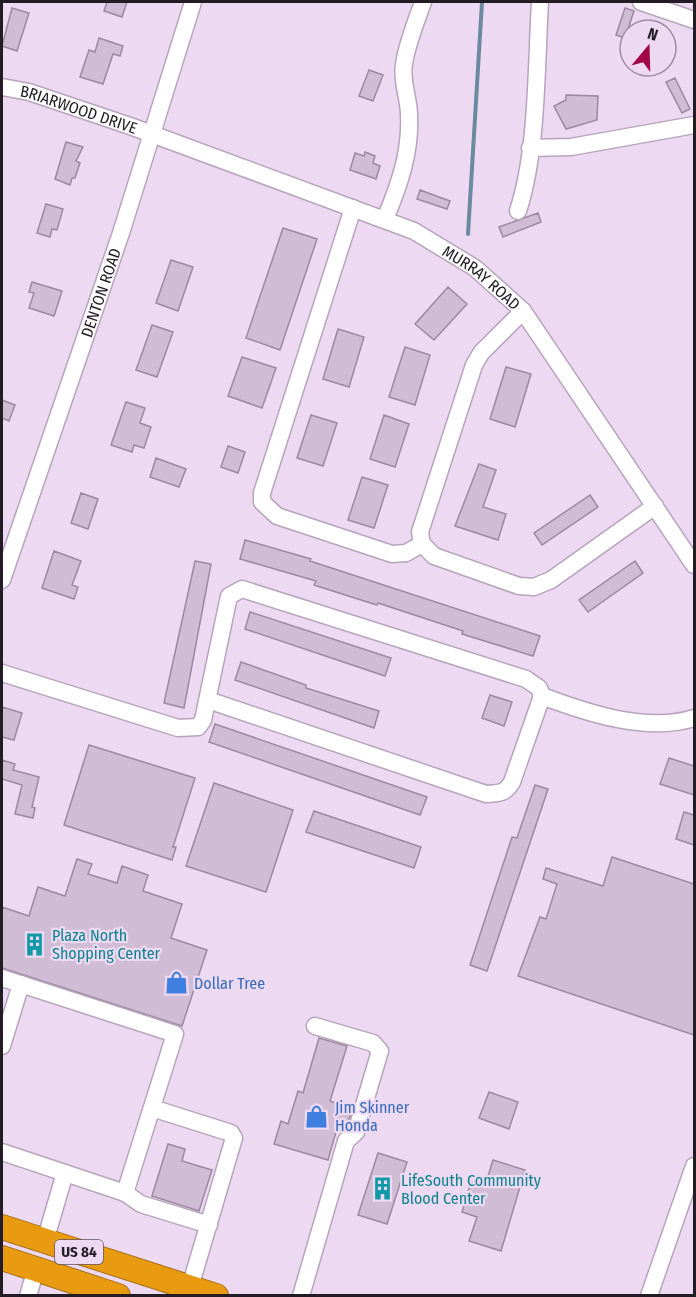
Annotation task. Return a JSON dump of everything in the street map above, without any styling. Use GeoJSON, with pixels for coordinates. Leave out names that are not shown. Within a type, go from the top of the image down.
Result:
{"type":"FeatureCollection","features":[{"type":"Feature","properties":{"kind":"highway","name":"US 84"},"geometry":{"type":"LineString","coordinates":[[2,1227],[187,1291],[216,1296]]}},
{"type":"Feature","properties":{"kind":"highway","name":"US 84"},"geometry":{"type":"LineString","coordinates":[[2,1258],[118,1296]]}},
{"type":"Feature","properties":{"kind":"street","name":"DENTON ROAD"},"geometry":{"type":"LineString","coordinates":[[2,580],[153,135],[193,2]]}},
{"type":"Feature","properties":{"kind":"street"},"geometry":{"type":"LineString","coordinates":[[386,219],[403,172],[409,138],[404,65],[423,2]]}},
{"type":"Feature","properties":{"kind":"street"},"geometry":{"type":"LineString","coordinates":[[518,211],[524,192],[530,148],[540,2]]}},
{"type":"Feature","properties":{"kind":"street"},"geometry":{"type":"LineString","coordinates":[[641,2],[694,20]]}},
{"type":"Feature","properties":{"kind":"street","name":"BRIARWOOD DRIVE"},"geometry":{"type":"LineString","coordinates":[[2,87],[29,92],[153,135]]}},
{"type":"Feature","properties":{"kind":"street"},"geometry":{"type":"LineString","coordinates":[[530,148],[571,147],[694,125]]}},
{"type":"Feature","properties":{"kind":"street","name":"MURRAY ROAD"},"geometry":{"type":"LineString","coordinates":[[153,135],[386,219],[457,254],[501,289],[523,311],[694,565]]}},
{"type":"Feature","properties":{"kind":"street"},"geometry":{"type":"LineString","coordinates":[[354,208],[262,493],[262,502],[277,516],[392,554],[406,553],[422,544]]}},
{"type":"Feature","properties":{"kind":"street"},"geometry":{"type":"LineString","coordinates":[[523,311],[481,353],[474,365],[420,532],[422,544],[434,556],[519,586],[534,587],[552,580],[655,506]]}},
{"type":"Feature","properties":{"kind":"street"},"geometry":{"type":"LineString","coordinates":[[2,673],[178,728],[198,727],[203,720],[208,700],[229,596],[242,589],[526,679],[539,687],[542,696],[512,782],[501,794],[486,794],[208,700]]}},
{"type":"Feature","properties":{"kind":"street"},"geometry":{"type":"LineString","coordinates":[[542,696],[570,706],[626,719],[676,724],[694,718]]}},
{"type":"Feature","properties":{"kind":"street"},"geometry":{"type":"LineString","coordinates":[[2,978],[175,1034],[125,1194]]}},
{"type":"Feature","properties":{"kind":"street"},"geometry":{"type":"LineString","coordinates":[[2,1046],[21,984]]}},
{"type":"Feature","properties":{"kind":"street"},"geometry":{"type":"LineString","coordinates":[[301,1296],[346,1141],[356,1132],[380,1051],[373,1043],[315,1026]]}},
{"type":"Feature","properties":{"kind":"street"},"geometry":{"type":"LineString","coordinates":[[152,1108],[231,1133],[233,1144],[187,1291]]}},
{"type":"Feature","properties":{"kind":"street"},"geometry":{"type":"LineString","coordinates":[[2,1152],[125,1194],[141,1204],[209,1225]]}},
{"type":"Feature","properties":{"kind":"street"},"geometry":{"type":"LineString","coordinates":[[649,1296],[694,1166]]}},
{"type":"Feature","properties":{"kind":"street"},"geometry":{"type":"LineString","coordinates":[[45,1241],[65,1173]]}},
{"type":"Feature","properties":{"kind":"street"},"geometry":{"type":"LineString","coordinates":[[28,1296],[36,1269]]}},
{"type":"Feature","properties":{"kind":"building"},"geometry":{"type":"Polygon","coordinates":[[[107,2],[127,2],[122,17],[104,11],[107,2]]]}},
{"type":"Feature","properties":{"kind":"building"},"geometry":{"type":"Polygon","coordinates":[[[12,8],[29,13],[17,51],[2,46],[12,8]]]}},
{"type":"Feature","properties":{"kind":"building"},"geometry":{"type":"Polygon","coordinates":[[[625,8],[634,11],[632,18],[622,18],[625,8]]]}},
{"type":"Feature","properties":{"kind":"building"},"geometry":{"type":"Polygon","coordinates":[[[99,38],[123,46],[120,56],[113,54],[103,84],[80,77],[89,50],[95,52],[99,38]]]}},
{"type":"Feature","properties":{"kind":"building"},"geometry":{"type":"Polygon","coordinates":[[[369,70],[383,75],[373,101],[359,96],[369,70]]]}},
{"type":"Feature","properties":{"kind":"building"},"geometry":{"type":"Polygon","coordinates":[[[675,78],[690,109],[682,113],[666,82],[675,78]]]}},
{"type":"Feature","properties":{"kind":"building"},"geometry":{"type":"Polygon","coordinates":[[[566,95],[598,96],[597,120],[566,129],[554,106],[566,100],[566,95]]]}},
{"type":"Feature","properties":{"kind":"building"},"geometry":{"type":"Polygon","coordinates":[[[66,142],[83,147],[76,161],[80,163],[75,178],[72,178],[70,185],[55,179],[66,142]]]}},
{"type":"Feature","properties":{"kind":"building"},"geometry":{"type":"Polygon","coordinates":[[[365,152],[375,156],[373,163],[380,166],[376,179],[350,170],[355,153],[364,156],[365,152]]]}},
{"type":"Feature","properties":{"kind":"building"},"geometry":{"type":"Polygon","coordinates":[[[420,190],[450,201],[447,209],[417,199],[420,190]]]}},
{"type":"Feature","properties":{"kind":"building"},"geometry":{"type":"Polygon","coordinates":[[[46,204],[63,209],[57,230],[52,229],[50,237],[37,233],[46,204]]]}},
{"type":"Feature","properties":{"kind":"building"},"geometry":{"type":"Polygon","coordinates":[[[538,213],[541,222],[503,237],[499,227],[538,213]]]}},
{"type":"Feature","properties":{"kind":"building"},"geometry":{"type":"Polygon","coordinates":[[[283,228],[317,239],[280,350],[246,338],[283,228]]]}},
{"type":"Feature","properties":{"kind":"building"},"geometry":{"type":"Polygon","coordinates":[[[171,260],[193,267],[178,311],[156,303],[171,260]]]}},
{"type":"Feature","properties":{"kind":"building"},"geometry":{"type":"Polygon","coordinates":[[[32,282],[62,291],[54,316],[29,308],[34,293],[29,292],[32,282]]]}},
{"type":"Feature","properties":{"kind":"building"},"geometry":{"type":"Polygon","coordinates":[[[448,287],[467,304],[434,340],[415,324],[448,287]]]}},
{"type":"Feature","properties":{"kind":"building"},"geometry":{"type":"Polygon","coordinates":[[[152,325],[173,332],[157,377],[136,370],[152,325]]]}},
{"type":"Feature","properties":{"kind":"building"},"geometry":{"type":"Polygon","coordinates":[[[338,329],[364,337],[349,387],[323,379],[338,329]]]}},
{"type":"Feature","properties":{"kind":"building"},"geometry":{"type":"Polygon","coordinates":[[[405,347],[430,355],[415,405],[389,397],[405,347]]]}},
{"type":"Feature","properties":{"kind":"building"},"geometry":{"type":"Polygon","coordinates":[[[242,357],[276,368],[262,408],[228,396],[242,357]]]}},
{"type":"Feature","properties":{"kind":"building"},"geometry":{"type":"Polygon","coordinates":[[[506,367],[531,374],[515,427],[490,419],[506,367]]]}},
{"type":"Feature","properties":{"kind":"building"},"geometry":{"type":"Polygon","coordinates":[[[2,400],[15,405],[9,421],[2,418],[2,400]]]}},
{"type":"Feature","properties":{"kind":"building"},"geometry":{"type":"Polygon","coordinates":[[[126,402],[145,408],[140,423],[151,427],[144,448],[134,445],[132,452],[111,445],[126,402]]]}},
{"type":"Feature","properties":{"kind":"building"},"geometry":{"type":"Polygon","coordinates":[[[311,415],[337,423],[323,466],[297,458],[311,415]]]}},
{"type":"Feature","properties":{"kind":"building"},"geometry":{"type":"Polygon","coordinates":[[[384,415],[409,424],[395,467],[370,459],[384,415]]]}},
{"type":"Feature","properties":{"kind":"building"},"geometry":{"type":"Polygon","coordinates":[[[228,446],[245,452],[238,473],[221,467],[228,446]]]}},
{"type":"Feature","properties":{"kind":"building"},"geometry":{"type":"Polygon","coordinates":[[[156,458],[186,469],[179,487],[150,477],[156,458]]]}},
{"type":"Feature","properties":{"kind":"building"},"geometry":{"type":"Polygon","coordinates":[[[479,464],[496,470],[483,507],[506,514],[498,540],[455,526],[479,464]]]}},
{"type":"Feature","properties":{"kind":"building"},"geometry":{"type":"Polygon","coordinates":[[[362,477],[388,485],[374,528],[348,520],[362,477]]]}},
{"type":"Feature","properties":{"kind":"building"},"geometry":{"type":"Polygon","coordinates":[[[81,493],[98,499],[88,529],[71,523],[81,493]]]}},
{"type":"Feature","properties":{"kind":"building"},"geometry":{"type":"Polygon","coordinates":[[[590,495],[598,507],[542,545],[534,533],[590,495]]]}},
{"type":"Feature","properties":{"kind":"building"},"geometry":{"type":"Polygon","coordinates":[[[245,540],[311,559],[310,561],[540,636],[533,656],[462,634],[463,631],[378,603],[377,605],[314,585],[316,581],[240,559],[245,540]]]}},
{"type":"Feature","properties":{"kind":"building"},"geometry":{"type":"Polygon","coordinates":[[[54,551],[81,561],[72,585],[78,587],[74,599],[42,588],[54,551]]]}},
{"type":"Feature","properties":{"kind":"building"},"geometry":{"type":"Polygon","coordinates":[[[195,561],[211,564],[184,708],[164,703],[195,561]]]}},
{"type":"Feature","properties":{"kind":"building"},"geometry":{"type":"Polygon","coordinates":[[[635,561],[643,573],[588,612],[579,600],[635,561]]]}},
{"type":"Feature","properties":{"kind":"building"},"geometry":{"type":"Polygon","coordinates":[[[250,612],[391,658],[385,676],[245,629],[250,612]]]}},
{"type":"Feature","properties":{"kind":"building"},"geometry":{"type":"Polygon","coordinates":[[[241,662],[306,685],[306,688],[379,711],[374,728],[235,680],[241,662]]]}},
{"type":"Feature","properties":{"kind":"building"},"geometry":{"type":"Polygon","coordinates":[[[490,695],[512,702],[504,726],[482,718],[490,695]]]}},
{"type":"Feature","properties":{"kind":"building"},"geometry":{"type":"Polygon","coordinates":[[[2,707],[22,713],[14,740],[2,737],[2,707]]]}},
{"type":"Feature","properties":{"kind":"building"},"geometry":{"type":"Polygon","coordinates":[[[215,724],[427,797],[420,815],[209,742],[215,724]]]}},
{"type":"Feature","properties":{"kind":"building"},"geometry":{"type":"Polygon","coordinates":[[[89,745],[195,778],[173,847],[176,847],[172,860],[64,825],[89,745]]]}},
{"type":"Feature","properties":{"kind":"building"},"geometry":{"type":"Polygon","coordinates":[[[669,758],[694,766],[694,795],[660,784],[669,758]]]}},
{"type":"Feature","properties":{"kind":"building"},"geometry":{"type":"Polygon","coordinates":[[[2,760],[15,764],[13,770],[39,777],[32,807],[35,808],[33,818],[15,814],[22,785],[2,779],[2,760]]]}},
{"type":"Feature","properties":{"kind":"building"},"geometry":{"type":"Polygon","coordinates":[[[214,783],[293,810],[266,892],[186,866],[214,783]]]}},
{"type":"Feature","properties":{"kind":"building"},"geometry":{"type":"Polygon","coordinates":[[[535,785],[548,789],[487,971],[470,965],[512,837],[517,838],[535,785]]]}},
{"type":"Feature","properties":{"kind":"building"},"geometry":{"type":"Polygon","coordinates":[[[314,811],[421,847],[414,868],[306,832],[314,811]]]}},
{"type":"Feature","properties":{"kind":"building"},"geometry":{"type":"Polygon","coordinates":[[[684,812],[694,815],[694,845],[676,839],[684,812]]]}},
{"type":"Feature","properties":{"kind":"building"},"geometry":{"type":"Polygon","coordinates":[[[612,857],[694,884],[694,1035],[518,976],[540,917],[546,919],[557,884],[543,879],[546,868],[603,886],[612,857]]]}},
{"type":"Feature","properties":{"kind":"building"},"geometry":{"type":"Polygon","coordinates":[[[77,859],[92,864],[88,874],[117,883],[122,866],[148,875],[143,891],[182,904],[171,938],[207,950],[182,1026],[2,968],[2,907],[29,916],[38,887],[65,896],[77,859]]]}},
{"type":"Feature","properties":{"kind":"building"},"geometry":{"type":"Polygon","coordinates":[[[319,1038],[347,1046],[330,1101],[352,1108],[348,1123],[339,1121],[328,1160],[274,1144],[281,1121],[288,1124],[298,1091],[303,1093],[319,1038]]]}},
{"type":"Feature","properties":{"kind":"building"},"geometry":{"type":"Polygon","coordinates":[[[489,1092],[518,1102],[509,1129],[479,1118],[489,1092]]]}},
{"type":"Feature","properties":{"kind":"building"},"geometry":{"type":"Polygon","coordinates":[[[168,1144],[185,1149],[182,1161],[212,1170],[199,1211],[152,1196],[168,1144]]]}},
{"type":"Feature","properties":{"kind":"building","name":"LifeSouth Community Blood Center"},"geometry":{"type":"Polygon","coordinates":[[[378,1153],[407,1162],[387,1224],[358,1215],[378,1153]]]}},
{"type":"Feature","properties":{"kind":"building"},"geometry":{"type":"Polygon","coordinates":[[[493,1160],[525,1170],[501,1251],[469,1241],[477,1217],[462,1212],[471,1182],[485,1186],[493,1160]]]}},
{"type":"Feature","properties":{"kind":"waterway"},"geometry":{"type":"LineString","coordinates":[[468,234],[482,2]]}},
{"type":"Feature","properties":{"kind":"place","name":"Plaza North Shopping Center"},"geometry":{"type":"Point","coordinates":[34,944]}},
{"type":"Feature","properties":{"kind":"place","name":"Dollar Tree"},"geometry":{"type":"Point","coordinates":[176,983]}},
{"type":"Feature","properties":{"kind":"place","name":"Jim Skinner Honda"},"geometry":{"type":"Point","coordinates":[317,1116]}},
{"type":"Feature","properties":{"kind":"place","name":"LifeSouth Community Blood Center"},"geometry":{"type":"Point","coordinates":[383,1189]}}]}
